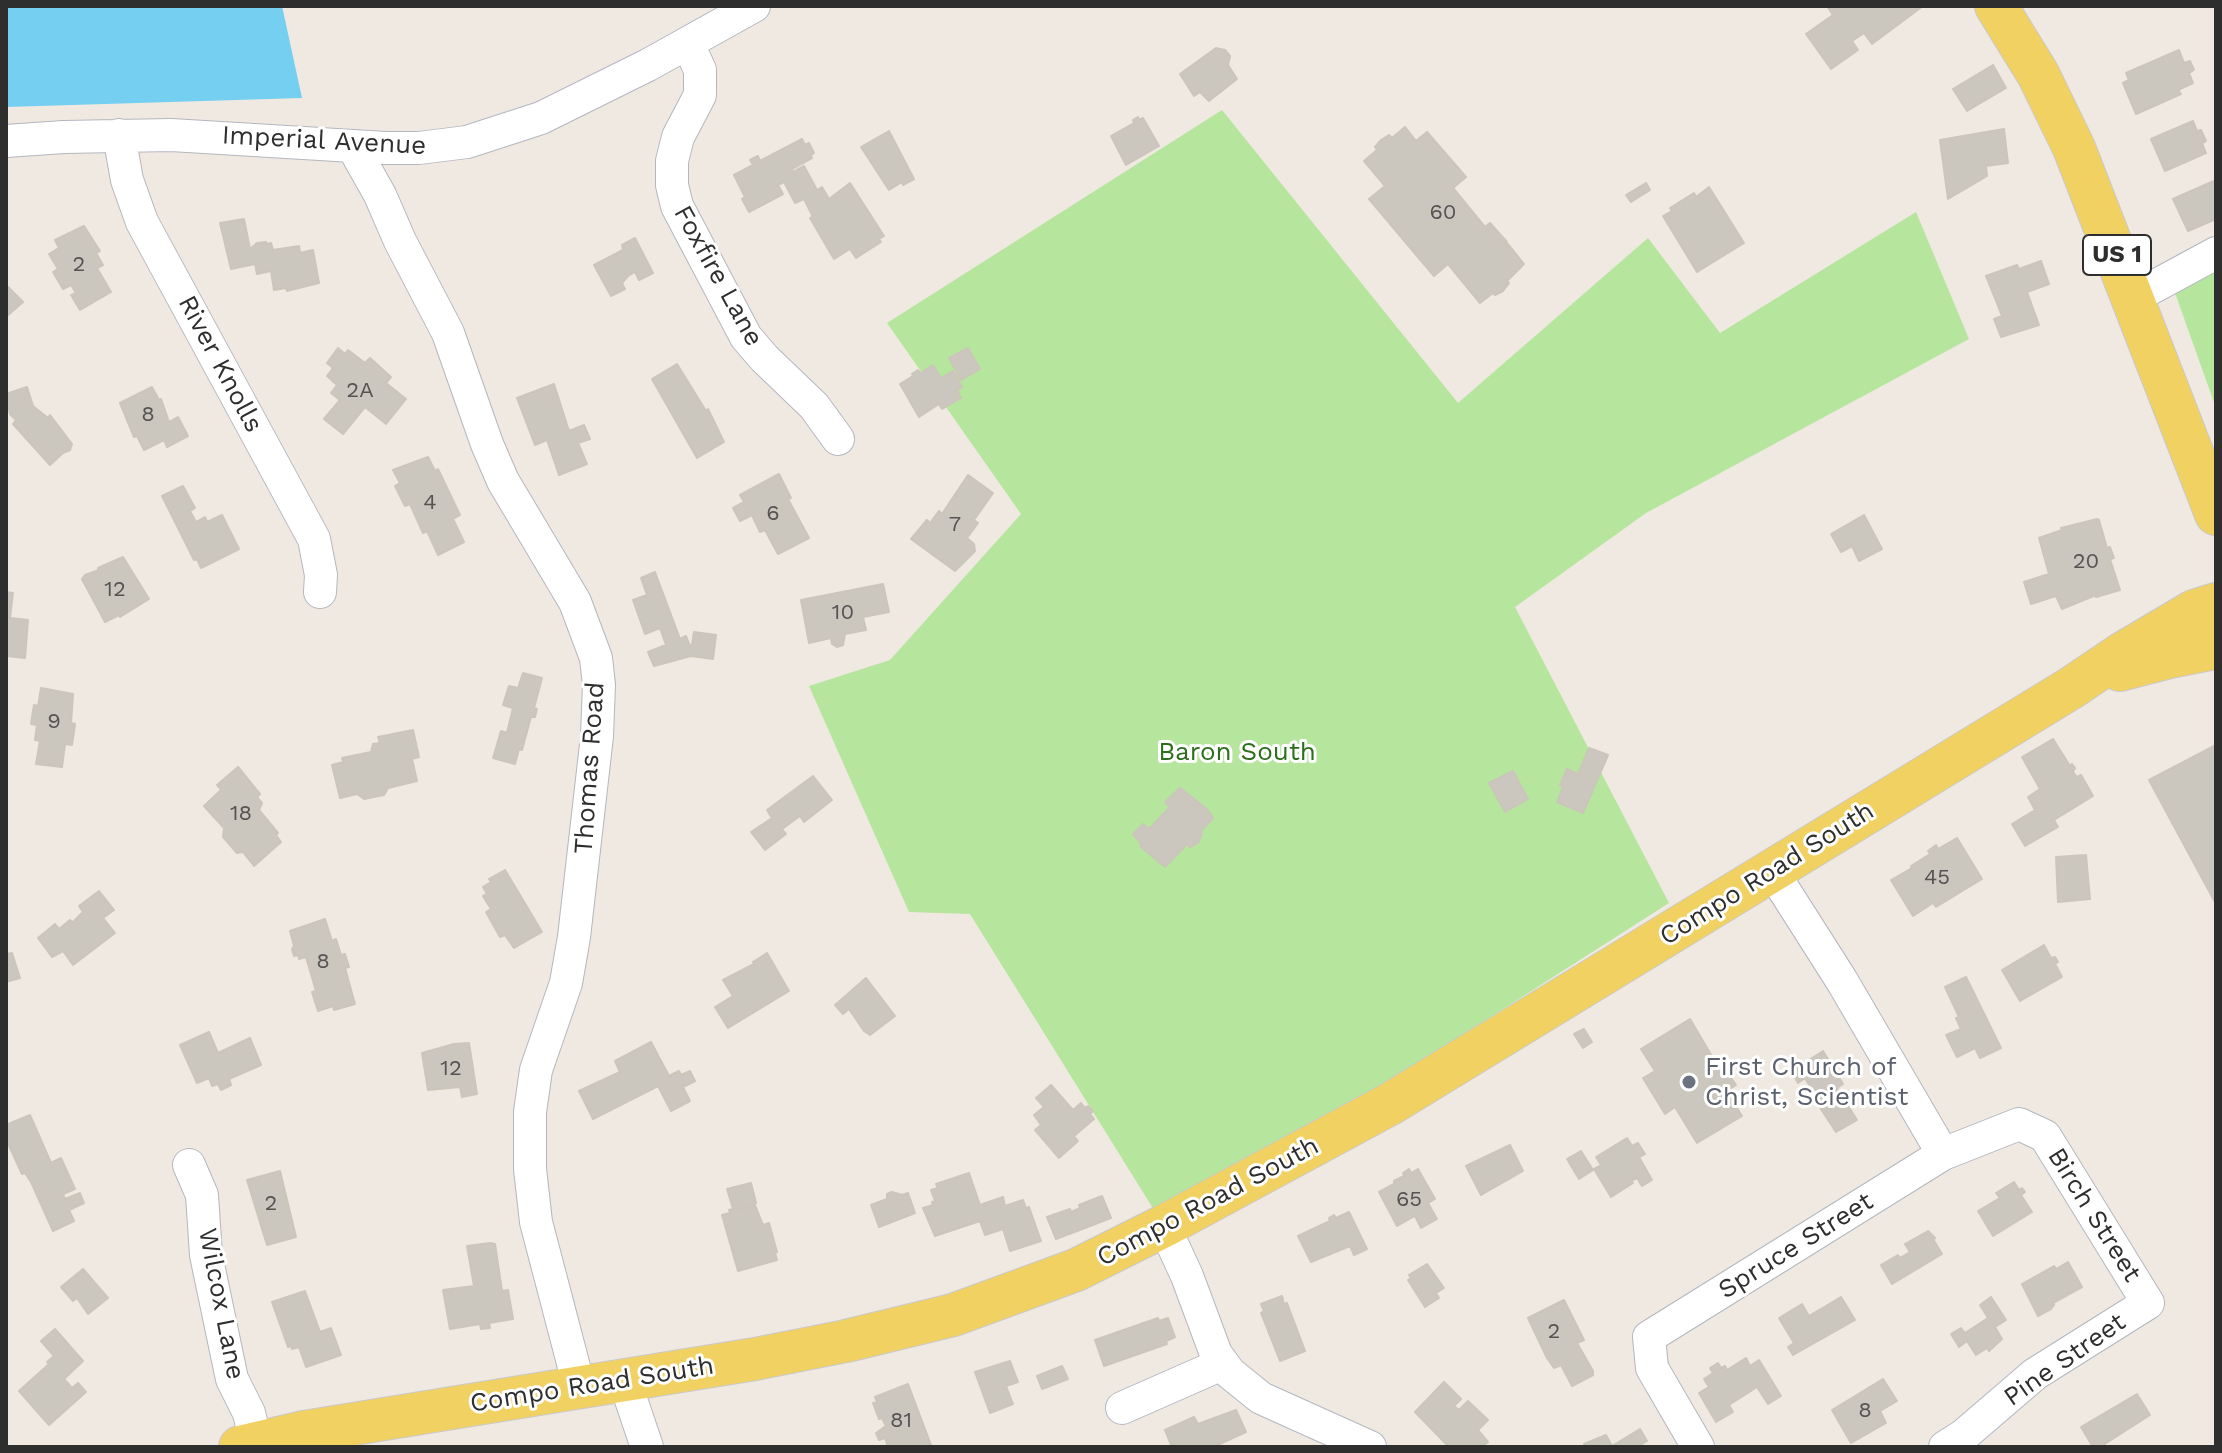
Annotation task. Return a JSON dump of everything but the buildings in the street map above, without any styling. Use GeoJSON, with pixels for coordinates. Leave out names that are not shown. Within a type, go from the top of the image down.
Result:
{"type":"FeatureCollection","features":[{"type":"Feature","properties":{"kind":"main road","name":"US 1"},"geometry":{"type":"LineString","coordinates":[[1996,6],[2032,62],[2061,120],[2109,233],[2216,514]]}},
{"type":"Feature","properties":{"kind":"main road","name":"Compo Road South"},"geometry":{"type":"LineString","coordinates":[[264,1444],[579,1386],[790,1352],[953,1315],[1076,1270],[1390,1104],[2071,688],[2123,653],[2194,611],[2216,604]]}},
{"type":"Feature","properties":{"kind":"main road","name":"Compo Road South"},"geometry":{"type":"LineString","coordinates":[[2071,688],[2147,662],[2216,648]]}},
{"type":"Feature","properties":{"kind":"street","name":"Imperial Avenue"},"geometry":{"type":"LineString","coordinates":[[6,141],[119,135],[223,136],[353,147],[419,148],[467,142],[541,118],[688,44],[754,6]]}},
{"type":"Feature","properties":{"kind":"street","name":"Foxfire Lane"},"geometry":{"type":"LineString","coordinates":[[688,44],[700,70],[700,95],[678,137],[672,161],[672,185],[677,206],[746,337],[814,406],[838,439]]}},
{"type":"Feature","properties":{"kind":"street","name":"River Knolls"},"geometry":{"type":"LineString","coordinates":[[119,135],[127,180],[142,222],[314,539],[321,575],[320,592]]}},
{"type":"Feature","properties":{"kind":"street","name":"Thomas Road"},"geometry":{"type":"LineString","coordinates":[[353,147],[448,333],[503,481],[521,516],[575,602],[596,658],[599,685],[597,736],[574,937],[566,983],[536,1070],[530,1112],[530,1169],[536,1222],[579,1386]]}},
{"type":"Feature","properties":{"kind":"street"},"geometry":{"type":"LineString","coordinates":[[2133,298],[2216,253]]}},
{"type":"Feature","properties":{"kind":"street"},"geometry":{"type":"LineString","coordinates":[[1772,871],[1842,981],[1943,1154]]}},
{"type":"Feature","properties":{"kind":"street","name":"Birch Street"},"geometry":{"type":"LineString","coordinates":[[1943,1154],[2019,1124],[2045,1136],[2148,1303]]}},
{"type":"Feature","properties":{"kind":"street","name":"Spruce Street"},"geometry":{"type":"LineString","coordinates":[[1698,1447],[1652,1368],[1649,1337],[1943,1154]]}},
{"type":"Feature","properties":{"kind":"street","name":"Wilcox Lane"},"geometry":{"type":"LineString","coordinates":[[189,1165],[202,1195],[206,1255],[232,1379],[264,1444]]}},
{"type":"Feature","properties":{"kind":"street"},"geometry":{"type":"LineString","coordinates":[[1164,1226],[1222,1364],[1261,1398],[1370,1447]]}},
{"type":"Feature","properties":{"kind":"street","name":"Pine Street"},"geometry":{"type":"LineString","coordinates":[[1945,1447],[1964,1435],[2035,1374],[2148,1303]]}},
{"type":"Feature","properties":{"kind":"street"},"geometry":{"type":"LineString","coordinates":[[1122,1408],[1222,1364]]}},
{"type":"Feature","properties":{"kind":"street"},"geometry":{"type":"LineString","coordinates":[[624,1379],[647,1447]]}},
{"type":"Feature","properties":{"kind":"green space","name":"Baron South"},"geometry":{"type":"Polygon","coordinates":[[[1222,110],[1458,403],[1648,238],[1720,333],[1916,212],[1969,339],[1646,513],[1515,607],[1669,903],[1164,1226],[970,914],[909,912],[809,686],[890,660],[1021,514],[887,323],[1222,110]]]}},
{"type":"Feature","properties":{"kind":"green space"},"geometry":{"type":"Polygon","coordinates":[[[2216,267],[2216,408],[2174,290],[2216,267]]]}},
{"type":"Feature","properties":{"kind":"water"},"geometry":{"type":"Polygon","coordinates":[[[6,6],[282,6],[302,98],[6,107],[6,6]]]}},
{"type":"Feature","properties":{"kind":"place","name":"First Church of Christ, Scientist"},"geometry":{"type":"Point","coordinates":[1689,1082]}}]}
